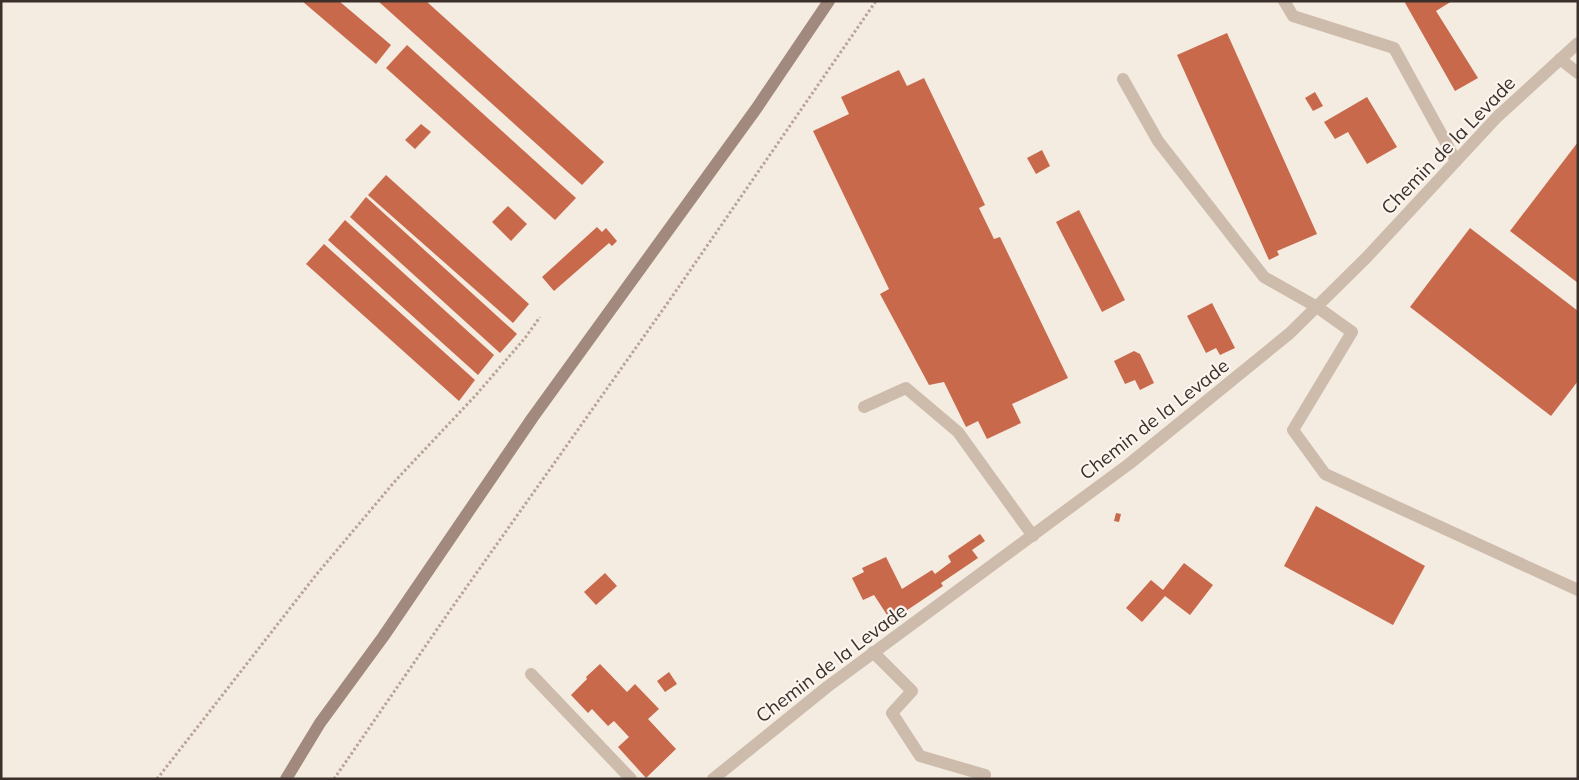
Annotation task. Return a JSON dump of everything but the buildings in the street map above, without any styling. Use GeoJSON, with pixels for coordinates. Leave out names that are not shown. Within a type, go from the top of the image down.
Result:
{"type":"FeatureCollection","features":[{"type":"Feature","properties":{"kind":"street"},"geometry":{"type":"LineString","coordinates":[[286,779],[320,723],[383,637],[533,417],[750,116],[829,1]]}},
{"type":"Feature","properties":{"kind":"street"},"geometry":{"type":"LineString","coordinates":[[1284,1],[1293,16],[1394,48],[1456,161]]}},
{"type":"Feature","properties":{"kind":"street","name":"Chemin de la Levade"},"geometry":{"type":"LineString","coordinates":[[713,779],[826,687],[1129,464],[1290,334],[1366,258],[1497,117],[1578,43]]}},
{"type":"Feature","properties":{"kind":"street"},"geometry":{"type":"LineString","coordinates":[[1560,59],[1578,73]]}},
{"type":"Feature","properties":{"kind":"street"},"geometry":{"type":"LineString","coordinates":[[1123,79],[1158,141],[1264,277],[1317,307],[1352,332],[1294,430],[1325,474],[1578,590]]}},
{"type":"Feature","properties":{"kind":"street"},"geometry":{"type":"LineString","coordinates":[[864,407],[906,388],[958,432],[1033,536]]}},
{"type":"Feature","properties":{"kind":"street"},"geometry":{"type":"LineString","coordinates":[[874,652],[912,691],[892,713],[920,756],[985,775]]}},
{"type":"Feature","properties":{"kind":"street"},"geometry":{"type":"LineString","coordinates":[[531,674],[631,779]]}},
{"type":"Feature","properties":{"kind":"path"},"geometry":{"type":"LineString","coordinates":[[334,779],[451,609],[658,317],[876,1]]}},
{"type":"Feature","properties":{"kind":"path"},"geometry":{"type":"LineString","coordinates":[[157,779],[316,576],[396,480],[476,395],[540,316]]}}]}
